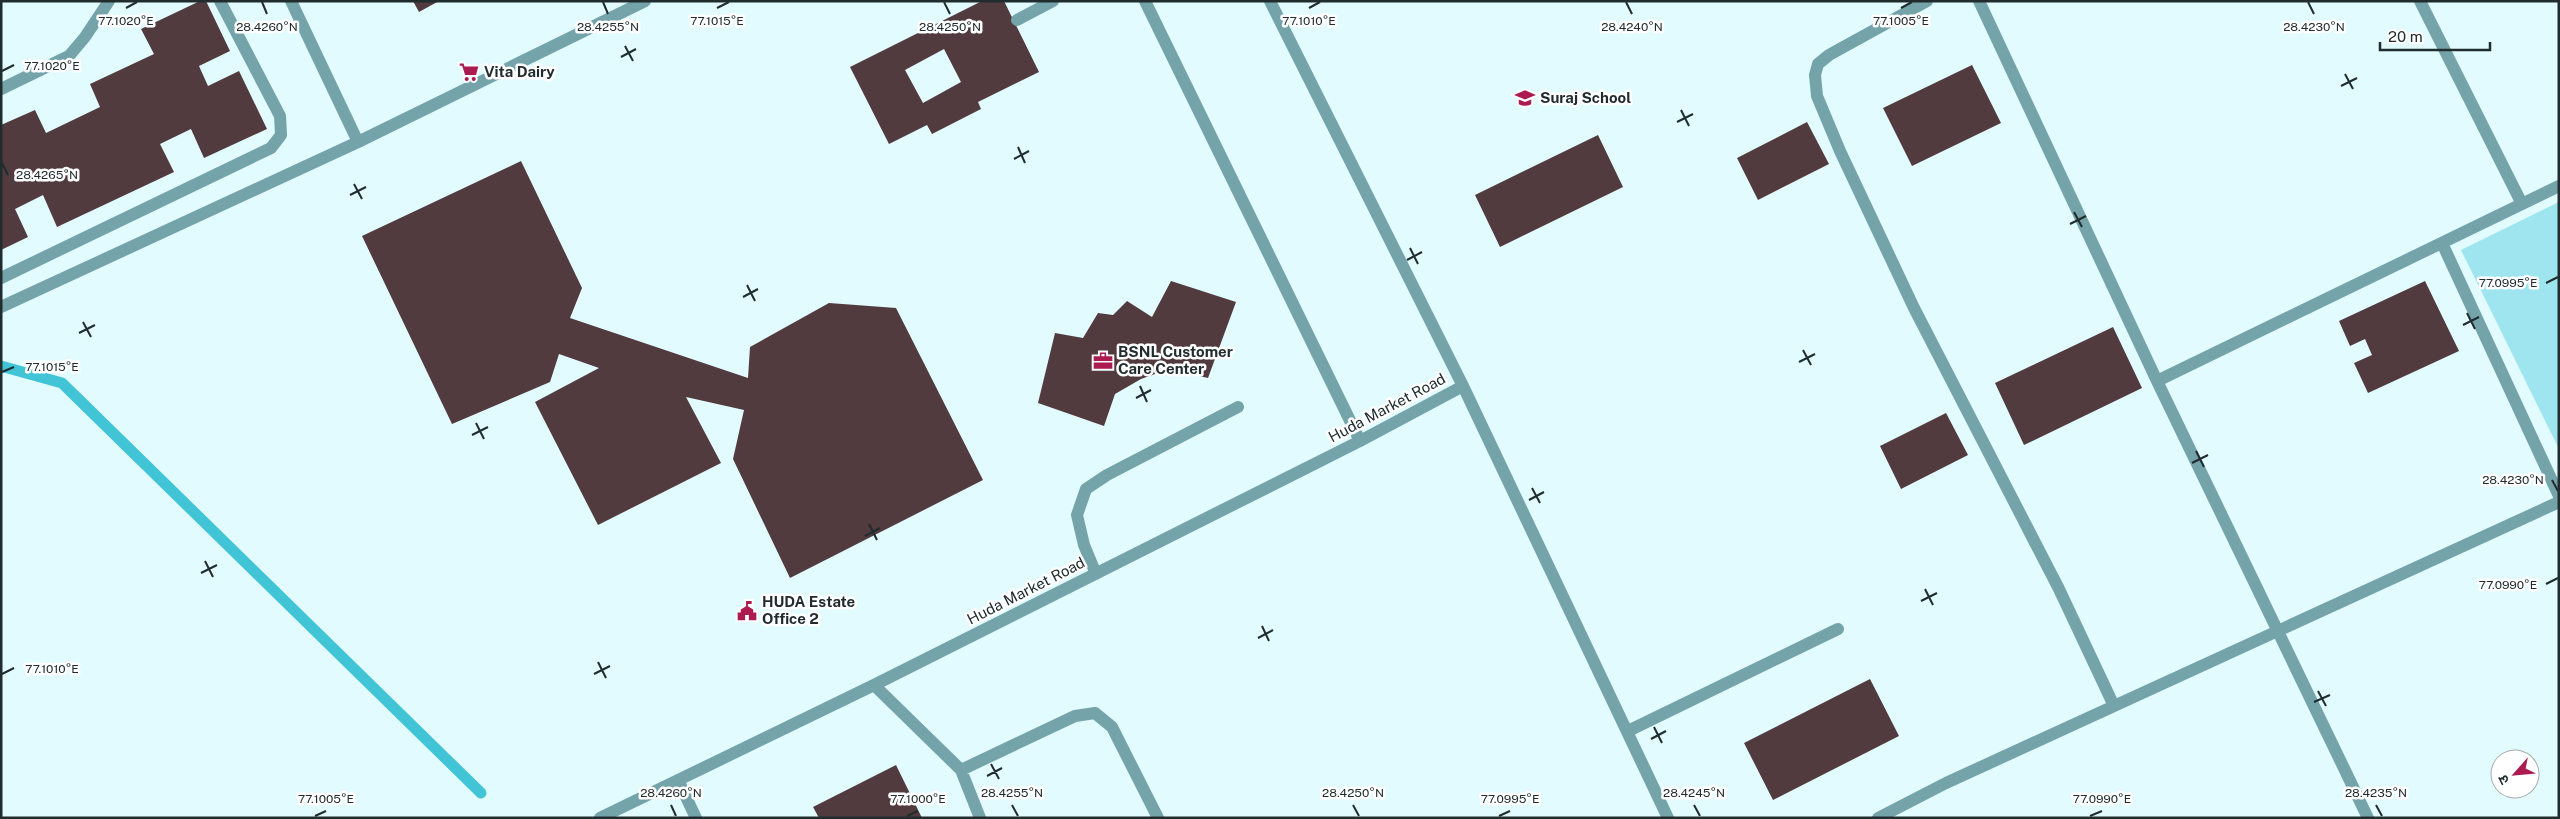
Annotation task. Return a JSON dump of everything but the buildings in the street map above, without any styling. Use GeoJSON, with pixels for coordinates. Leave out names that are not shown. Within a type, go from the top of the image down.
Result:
{"type":"FeatureCollection","features":[{"type":"Feature","properties":{"kind":"street"},"geometry":{"type":"LineString","coordinates":[[1,88],[69,56],[86,37],[109,1]]}},
{"type":"Feature","properties":{"kind":"street"},"geometry":{"type":"LineString","coordinates":[[1,278],[271,148],[276,142],[281,135],[280,116],[220,1]]}},
{"type":"Feature","properties":{"kind":"street"},"geometry":{"type":"LineString","coordinates":[[291,1],[358,142]]}},
{"type":"Feature","properties":{"kind":"street"},"geometry":{"type":"LineString","coordinates":[[1,307],[358,142],[645,1]]}},
{"type":"Feature","properties":{"kind":"street"},"geometry":{"type":"LineString","coordinates":[[1017,20],[1053,1]]}},
{"type":"Feature","properties":{"kind":"street"},"geometry":{"type":"LineString","coordinates":[[1144,1],[1360,441]]}},
{"type":"Feature","properties":{"kind":"street"},"geometry":{"type":"LineString","coordinates":[[1270,1],[1463,386],[1668,818]]}},
{"type":"Feature","properties":{"kind":"street"},"geometry":{"type":"LineString","coordinates":[[1927,1],[1829,55],[1818,64],[1815,75],[1817,96],[1840,151],[1914,308],[2055,580],[2114,706]]}},
{"type":"Feature","properties":{"kind":"street"},"geometry":{"type":"LineString","coordinates":[[1979,1],[2157,381],[2368,818]]}},
{"type":"Feature","properties":{"kind":"street"},"geometry":{"type":"LineString","coordinates":[[2420,1],[2522,204]]}},
{"type":"Feature","properties":{"kind":"street"},"geometry":{"type":"LineString","coordinates":[[2157,381],[2559,186]]}},
{"type":"Feature","properties":{"kind":"street"},"geometry":{"type":"LineString","coordinates":[[2442,243],[2559,496]]}},
{"type":"Feature","properties":{"kind":"street","name":"Huda Market Road"},"geometry":{"type":"LineString","coordinates":[[600,818],[874,685],[1096,574],[1360,441],[1463,386]]}},
{"type":"Feature","properties":{"kind":"street"},"geometry":{"type":"LineString","coordinates":[[1096,574],[1084,545],[1077,515],[1086,489],[1107,474],[1238,407]]}},
{"type":"Feature","properties":{"kind":"street"},"geometry":{"type":"LineString","coordinates":[[1878,818],[1946,783],[2559,502]]}},
{"type":"Feature","properties":{"kind":"street"},"geometry":{"type":"LineString","coordinates":[[1628,731],[1838,629]]}},
{"type":"Feature","properties":{"kind":"street"},"geometry":{"type":"LineString","coordinates":[[874,685],[960,770],[980,818]]}},
{"type":"Feature","properties":{"kind":"street"},"geometry":{"type":"LineString","coordinates":[[960,770],[1075,716],[1095,713],[1112,726],[1158,818]]}},
{"type":"Feature","properties":{"kind":"street"},"geometry":{"type":"LineString","coordinates":[[678,780],[696,818]]}},
{"type":"Feature","properties":{"kind":"shaded area"},"geometry":{"type":"Polygon","coordinates":[[[2559,202],[2559,449],[2461,250],[2559,202]]]}},
{"type":"Feature","properties":{"kind":"waterway"},"geometry":{"type":"LineString","coordinates":[[1,366],[62,383],[481,793]]}},
{"type":"Feature","properties":{"kind":"place","name":"Vita Dairy"},"geometry":{"type":"Point","coordinates":[469,72]}},
{"type":"Feature","properties":{"kind":"place","name":"Suraj School"},"geometry":{"type":"Point","coordinates":[1525,98]}},
{"type":"Feature","properties":{"kind":"place","name":"BSNL Customer Care Center"},"geometry":{"type":"Point","coordinates":[1103,361]}},
{"type":"Feature","properties":{"kind":"place","name":"HUDA Estate Office 2"},"geometry":{"type":"Point","coordinates":[747,611]}}]}
